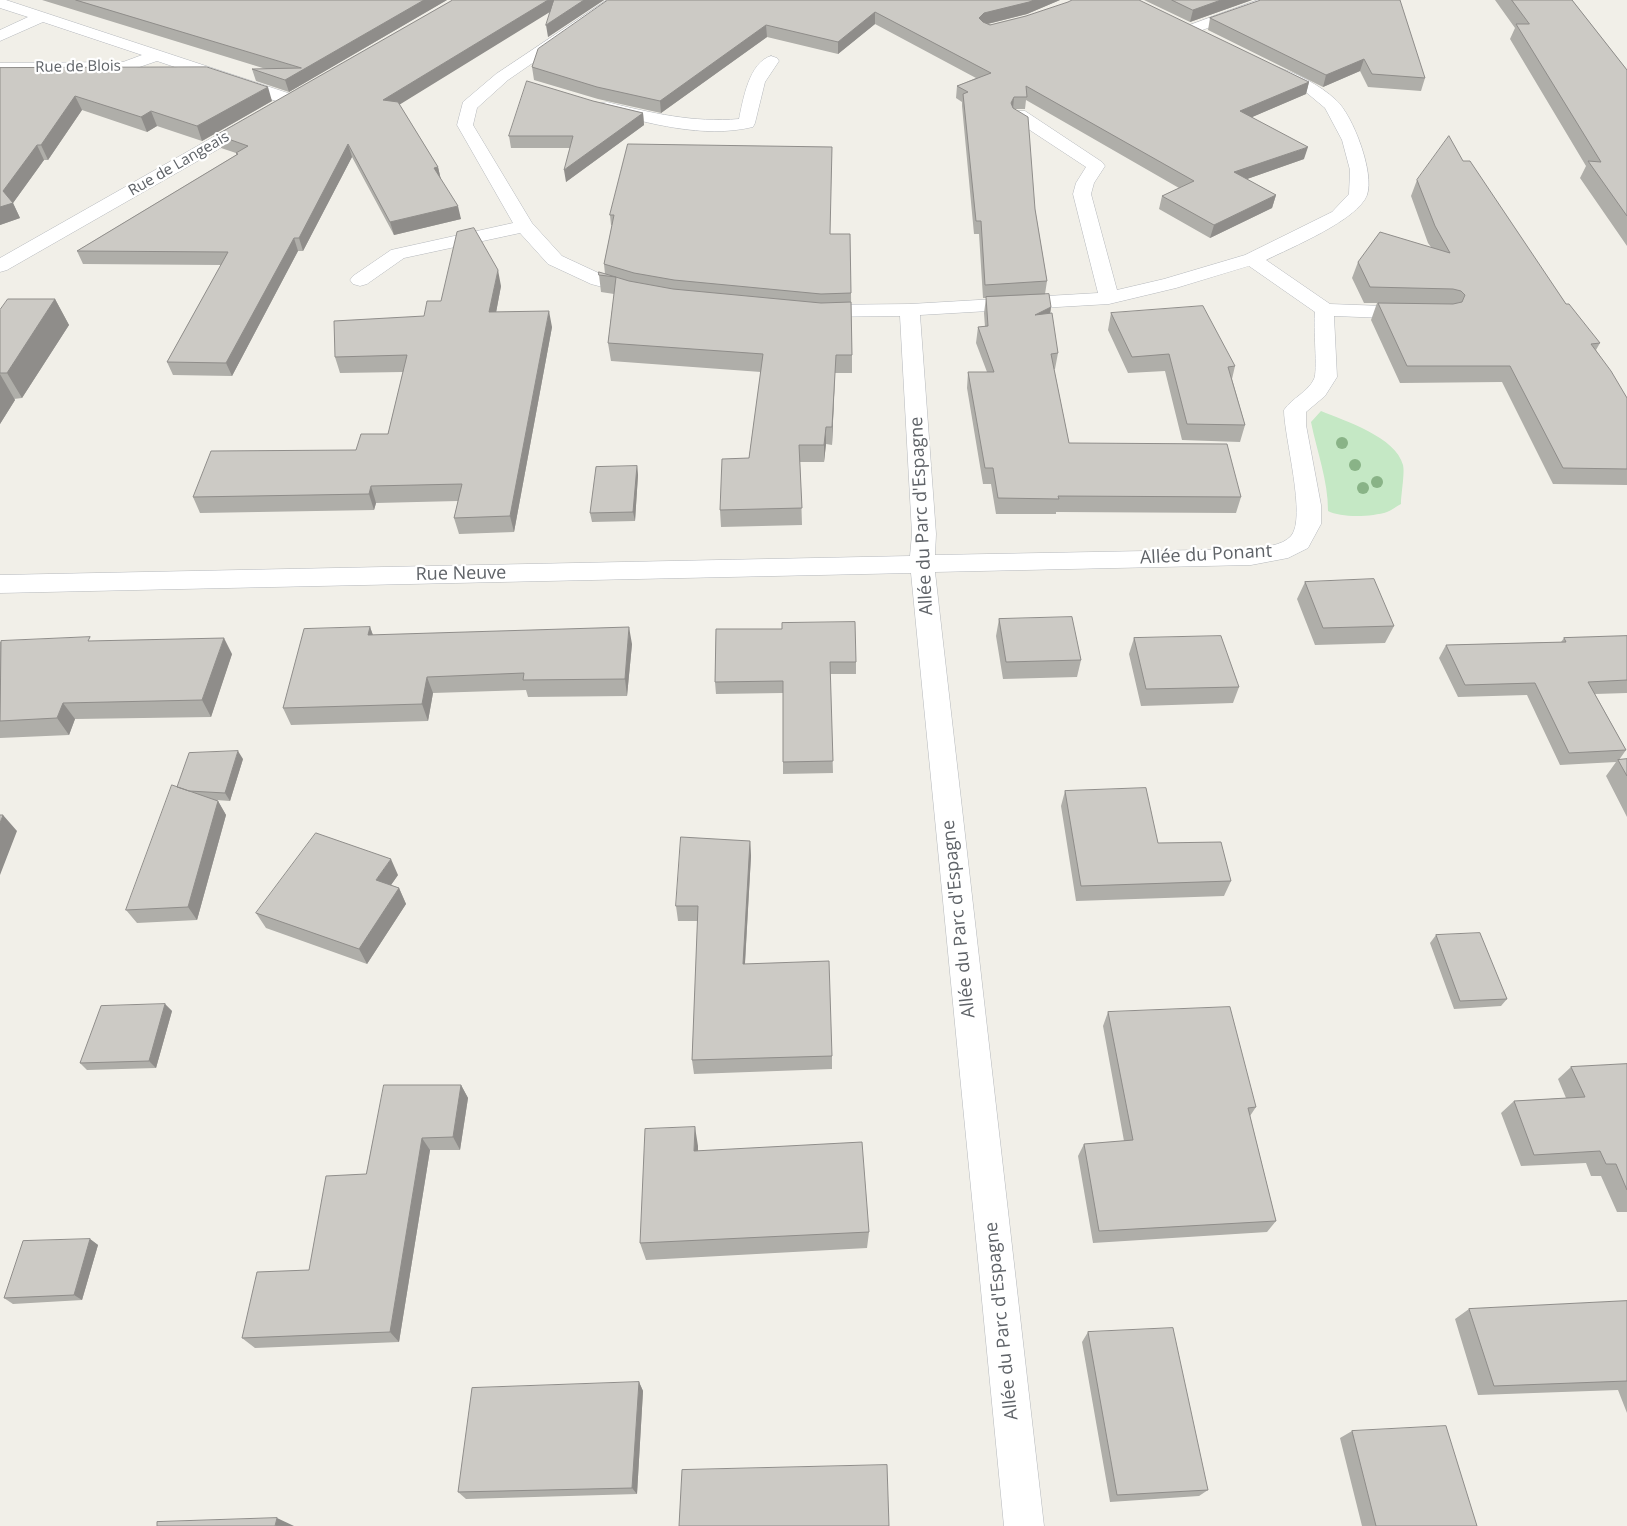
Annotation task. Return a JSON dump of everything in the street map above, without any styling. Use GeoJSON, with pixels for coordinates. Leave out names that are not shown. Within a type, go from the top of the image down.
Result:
{"type":"FeatureCollection","features":[{"type":"Feature","properties":{"kind":"street"},"geometry":{"type":"LineString","coordinates":[[20,10],[41,0]]}},
{"type":"Feature","properties":{"kind":"street"},"geometry":{"type":"LineString","coordinates":[[617,0],[502,76],[469,106],[465,125],[524,226],[556,260],[598,280],[649,293]]}},
{"type":"Feature","properties":{"kind":"street"},"geometry":{"type":"LineString","coordinates":[[1190,30],[1272,0]]}},
{"type":"Feature","properties":{"kind":"street","name":"Rue de Blois"},"geometry":{"type":"LineString","coordinates":[[0,3],[291,100]]}},
{"type":"Feature","properties":{"kind":"street"},"geometry":{"type":"LineString","coordinates":[[0,36],[42,17]]}},
{"type":"Feature","properties":{"kind":"street"},"geometry":{"type":"LineString","coordinates":[[1172,21],[1207,38]]}},
{"type":"Feature","properties":{"kind":"street","name":"Rue de Blois"},"geometry":{"type":"LineString","coordinates":[[0,68],[125,67],[155,56]]}},
{"type":"Feature","properties":{"kind":"street"},"geometry":{"type":"LineString","coordinates":[[592,103],[644,118],[685,125],[722,127],[747,123],[760,72],[771,61]]}},
{"type":"Feature","properties":{"kind":"street"},"geometry":{"type":"LineString","coordinates":[[801,310],[821,312],[910,310],[1109,298],[1169,284],[1252,259],[1339,216],[1358,195],[1359,170],[1351,140],[1332,106],[1313,90],[1260,64]]}},
{"type":"Feature","properties":{"kind":"street"},"geometry":{"type":"LineString","coordinates":[[502,76],[520,82]]}},
{"type":"Feature","properties":{"kind":"street","name":"Rue de Langeais"},"geometry":{"type":"LineString","coordinates":[[0,266],[308,90]]}},
{"type":"Feature","properties":{"kind":"street"},"geometry":{"type":"LineString","coordinates":[[1019,115],[1096,166],[1082,194],[1109,298]]}},
{"type":"Feature","properties":{"kind":"street"},"geometry":{"type":"LineString","coordinates":[[360,280],[398,254],[524,226]]}},
{"type":"Feature","properties":{"kind":"street"},"geometry":{"type":"LineString","coordinates":[[1252,259],[1325,310],[1426,313]]}},
{"type":"Feature","properties":{"kind":"street","name":"Allée du Parc d'Espagne"},"geometry":{"type":"LineString","coordinates":[[910,310],[924,534],[922,563],[1024,1526]]}},
{"type":"Feature","properties":{"kind":"street","name":"Allée du Ponant"},"geometry":{"type":"LineString","coordinates":[[922,563],[1250,557],[1280,552],[1300,542],[1310,524],[1309,505],[1295,425],[1295,410],[1317,391],[1326,377],[1323,326],[1325,310]]}},
{"type":"Feature","properties":{"kind":"street","name":"Rue Neuve"},"geometry":{"type":"LineString","coordinates":[[0,584],[922,563]]}},
{"type":"Feature","properties":{"kind":"green space"},"geometry":{"type":"Polygon","coordinates":[[[1321,411],[1368,431],[1391,446],[1403,465],[1401,504],[1381,514],[1365,516],[1348,516],[1328,511],[1324,477],[1311,422],[1321,411]]]}},
{"type":"Feature","properties":{"kind":"building"},"geometry":{"type":"Polygon","coordinates":[[[76,0],[424,0],[285,80],[252,69],[301,68],[76,0]]]}},
{"type":"Feature","properties":{"kind":"building"},"geometry":{"type":"Polygon","coordinates":[[[453,0],[548,0],[383,100],[398,102],[438,167],[434,168],[458,206],[390,222],[348,144],[299,238],[294,238],[226,363],[167,362],[228,252],[77,251],[238,154],[236,153],[248,146],[217,135],[453,0]]]}},
{"type":"Feature","properties":{"kind":"building"},"geometry":{"type":"Polygon","coordinates":[[[554,0],[584,0],[546,25],[554,0]]]}},
{"type":"Feature","properties":{"kind":"building"},"geometry":{"type":"Polygon","coordinates":[[[608,0],[1034,0],[984,13],[979,18],[990,25],[1026,16],[1072,0],[1139,0],[1309,82],[1240,111],[1308,147],[1234,172],[1276,195],[1214,225],[1162,196],[1194,181],[1026,86],[1027,97],[1014,97],[1011,103],[1013,108],[1028,117],[1035,209],[1047,281],[985,285],[981,221],[976,221],[963,94],[968,92],[957,86],[991,73],[875,12],[838,42],[766,25],[660,101],[597,87],[532,67],[538,49],[608,0]]]}},
{"type":"Feature","properties":{"kind":"building"},"geometry":{"type":"Polygon","coordinates":[[[1172,0],[1221,0],[1193,10],[1172,0]]]}},
{"type":"Feature","properties":{"kind":"building"},"geometry":{"type":"Polygon","coordinates":[[[1261,0],[1400,0],[1425,78],[1372,74],[1364,59],[1326,75],[1210,18],[1261,0]]]}},
{"type":"Feature","properties":{"kind":"building"},"geometry":{"type":"Polygon","coordinates":[[[1512,0],[1572,0],[1627,70],[1627,216],[1588,161],[1601,162],[1516,24],[1529,24],[1512,0]]]}},
{"type":"Feature","properties":{"kind":"building"},"geometry":{"type":"Polygon","coordinates":[[[207,67],[268,87],[197,126],[151,111],[141,117],[75,96],[41,145],[37,145],[3,191],[13,203],[0,207],[0,68],[207,67]]]}},
{"type":"Feature","properties":{"kind":"building"},"geometry":{"type":"Polygon","coordinates":[[[527,81],[593,101],[643,113],[564,170],[573,136],[509,136],[527,81]]]}},
{"type":"Feature","properties":{"kind":"building"},"geometry":{"type":"Polygon","coordinates":[[[1449,136],[1463,161],[1470,161],[1566,304],[1569,304],[1600,343],[1591,344],[1611,371],[1627,398],[1627,469],[1563,468],[1510,366],[1407,366],[1378,303],[1453,304],[1462,302],[1465,295],[1461,291],[1453,289],[1370,287],[1358,262],[1380,232],[1450,253],[1435,226],[1417,180],[1449,136]]]}},
{"type":"Feature","properties":{"kind":"building"},"geometry":{"type":"Polygon","coordinates":[[[628,144],[832,147],[830,234],[850,234],[851,293],[821,294],[674,280],[634,273],[604,264],[614,215],[610,215],[628,144]]]}},
{"type":"Feature","properties":{"kind":"building"},"geometry":{"type":"Polygon","coordinates":[[[474,228],[498,270],[489,312],[549,311],[510,516],[454,518],[462,484],[371,486],[369,494],[193,497],[211,451],[356,450],[361,434],[388,434],[407,355],[335,357],[334,321],[424,316],[427,301],[441,301],[457,232],[474,228]]]}},
{"type":"Feature","properties":{"kind":"building"},"geometry":{"type":"Polygon","coordinates":[[[599,272],[615,277],[599,275],[599,272]]]}},
{"type":"Feature","properties":{"kind":"building"},"geometry":{"type":"Polygon","coordinates":[[[616,277],[673,289],[821,303],[851,302],[852,355],[836,355],[832,427],[826,427],[824,445],[799,445],[802,508],[720,510],[722,459],[749,458],[763,354],[608,343],[616,277]]]}},
{"type":"Feature","properties":{"kind":"building"},"geometry":{"type":"Polygon","coordinates":[[[1049,294],[1051,307],[1035,315],[1052,313],[1058,353],[1051,354],[1069,443],[1227,444],[1241,497],[1058,496],[1059,499],[998,498],[993,468],[985,468],[968,372],[994,372],[978,327],[988,326],[986,297],[1049,294]]]}},
{"type":"Feature","properties":{"kind":"building"},"geometry":{"type":"Polygon","coordinates":[[[8,299],[55,299],[7,373],[0,373],[0,310],[8,299]]]}},
{"type":"Feature","properties":{"kind":"building"},"geometry":{"type":"Polygon","coordinates":[[[1203,306],[1235,366],[1228,367],[1245,425],[1187,424],[1169,354],[1132,357],[1111,313],[1203,306]]]}},
{"type":"Feature","properties":{"kind":"building"},"geometry":{"type":"Polygon","coordinates":[[[637,466],[633,512],[590,513],[596,467],[637,466]]]}},
{"type":"Feature","properties":{"kind":"building"},"geometry":{"type":"Polygon","coordinates":[[[1374,579],[1394,626],[1323,628],[1305,582],[1374,579]]]}},
{"type":"Feature","properties":{"kind":"building"},"geometry":{"type":"Polygon","coordinates":[[[1072,617],[1081,660],[1006,662],[999,619],[1072,617]]]}},
{"type":"Feature","properties":{"kind":"building"},"geometry":{"type":"Polygon","coordinates":[[[855,622],[856,662],[830,662],[833,761],[783,762],[783,681],[715,682],[716,629],[782,629],[782,623],[855,622]]]}},
{"type":"Feature","properties":{"kind":"building"},"geometry":{"type":"Polygon","coordinates":[[[370,627],[368,635],[629,627],[625,679],[523,680],[524,673],[427,677],[422,704],[283,708],[304,629],[370,627]]]}},
{"type":"Feature","properties":{"kind":"building"},"geometry":{"type":"Polygon","coordinates":[[[1221,636],[1239,687],[1146,689],[1134,638],[1221,636]]]}},
{"type":"Feature","properties":{"kind":"building"},"geometry":{"type":"Polygon","coordinates":[[[1627,636],[1627,680],[1588,682],[1626,750],[1569,753],[1535,683],[1465,685],[1446,645],[1566,642],[1564,638],[1627,636]]]}},
{"type":"Feature","properties":{"kind":"building"},"geometry":{"type":"Polygon","coordinates":[[[90,637],[88,641],[224,638],[202,700],[63,703],[57,718],[0,721],[1,641],[90,637]]]}},
{"type":"Feature","properties":{"kind":"building"},"geometry":{"type":"Polygon","coordinates":[[[238,751],[225,793],[189,791],[177,787],[189,753],[238,751]]]}},
{"type":"Feature","properties":{"kind":"building"},"geometry":{"type":"Polygon","coordinates":[[[1627,759],[1627,776],[1618,760],[1627,759]]]}},
{"type":"Feature","properties":{"kind":"building"},"geometry":{"type":"Polygon","coordinates":[[[172,785],[218,801],[188,907],[126,910],[172,785]]]}},
{"type":"Feature","properties":{"kind":"building"},"geometry":{"type":"Polygon","coordinates":[[[1146,788],[1158,843],[1221,842],[1231,881],[1081,886],[1065,791],[1146,788]]]}},
{"type":"Feature","properties":{"kind":"building"},"geometry":{"type":"Polygon","coordinates":[[[316,833],[391,859],[376,880],[399,888],[359,949],[256,913],[316,833]]]}},
{"type":"Feature","properties":{"kind":"building"},"geometry":{"type":"Polygon","coordinates":[[[681,837],[750,841],[743,964],[829,961],[832,1056],[692,1060],[698,906],[676,906],[681,837]]]}},
{"type":"Feature","properties":{"kind":"building"},"geometry":{"type":"Polygon","coordinates":[[[1480,933],[1507,999],[1460,1001],[1436,935],[1480,933]]]}},
{"type":"Feature","properties":{"kind":"building"},"geometry":{"type":"Polygon","coordinates":[[[165,1004],[149,1061],[80,1063],[101,1006],[165,1004]]]}},
{"type":"Feature","properties":{"kind":"building"},"geometry":{"type":"Polygon","coordinates":[[[1230,1007],[1256,1107],[1248,1108],[1276,1221],[1099,1231],[1084,1144],[1133,1140],[1108,1012],[1230,1007]]]}},
{"type":"Feature","properties":{"kind":"building"},"geometry":{"type":"Polygon","coordinates":[[[1627,1064],[1627,1190],[1616,1164],[1606,1164],[1600,1151],[1534,1155],[1514,1101],[1585,1097],[1571,1067],[1627,1064]]]}},
{"type":"Feature","properties":{"kind":"building"},"geometry":{"type":"Polygon","coordinates":[[[384,1085],[461,1085],[453,1137],[422,1138],[390,1332],[242,1338],[257,1272],[309,1270],[326,1176],[366,1174],[384,1085]]]}},
{"type":"Feature","properties":{"kind":"building"},"geometry":{"type":"Polygon","coordinates":[[[695,1127],[694,1151],[862,1142],[869,1232],[640,1243],[645,1129],[695,1127]]]}},
{"type":"Feature","properties":{"kind":"building"},"geometry":{"type":"Polygon","coordinates":[[[90,1239],[74,1295],[4,1298],[23,1241],[90,1239]]]}},
{"type":"Feature","properties":{"kind":"building"},"geometry":{"type":"Polygon","coordinates":[[[1627,1301],[1627,1381],[1494,1386],[1469,1309],[1627,1301]]]}},
{"type":"Feature","properties":{"kind":"building"},"geometry":{"type":"Polygon","coordinates":[[[1173,1328],[1208,1490],[1117,1495],[1088,1332],[1173,1328]]]}},
{"type":"Feature","properties":{"kind":"building"},"geometry":{"type":"Polygon","coordinates":[[[639,1382],[632,1488],[458,1492],[472,1388],[639,1382]]]}},
{"type":"Feature","properties":{"kind":"building"},"geometry":{"type":"Polygon","coordinates":[[[1446,1426],[1477,1526],[1376,1526],[1352,1431],[1446,1426]]]}},
{"type":"Feature","properties":{"kind":"building"},"geometry":{"type":"Polygon","coordinates":[[[887,1465],[889,1526],[679,1526],[682,1470],[887,1465]]]}},
{"type":"Feature","properties":{"kind":"building"},"geometry":{"type":"Polygon","coordinates":[[[277,1518],[275,1526],[157,1526],[157,1522],[277,1518]]]}}]}
